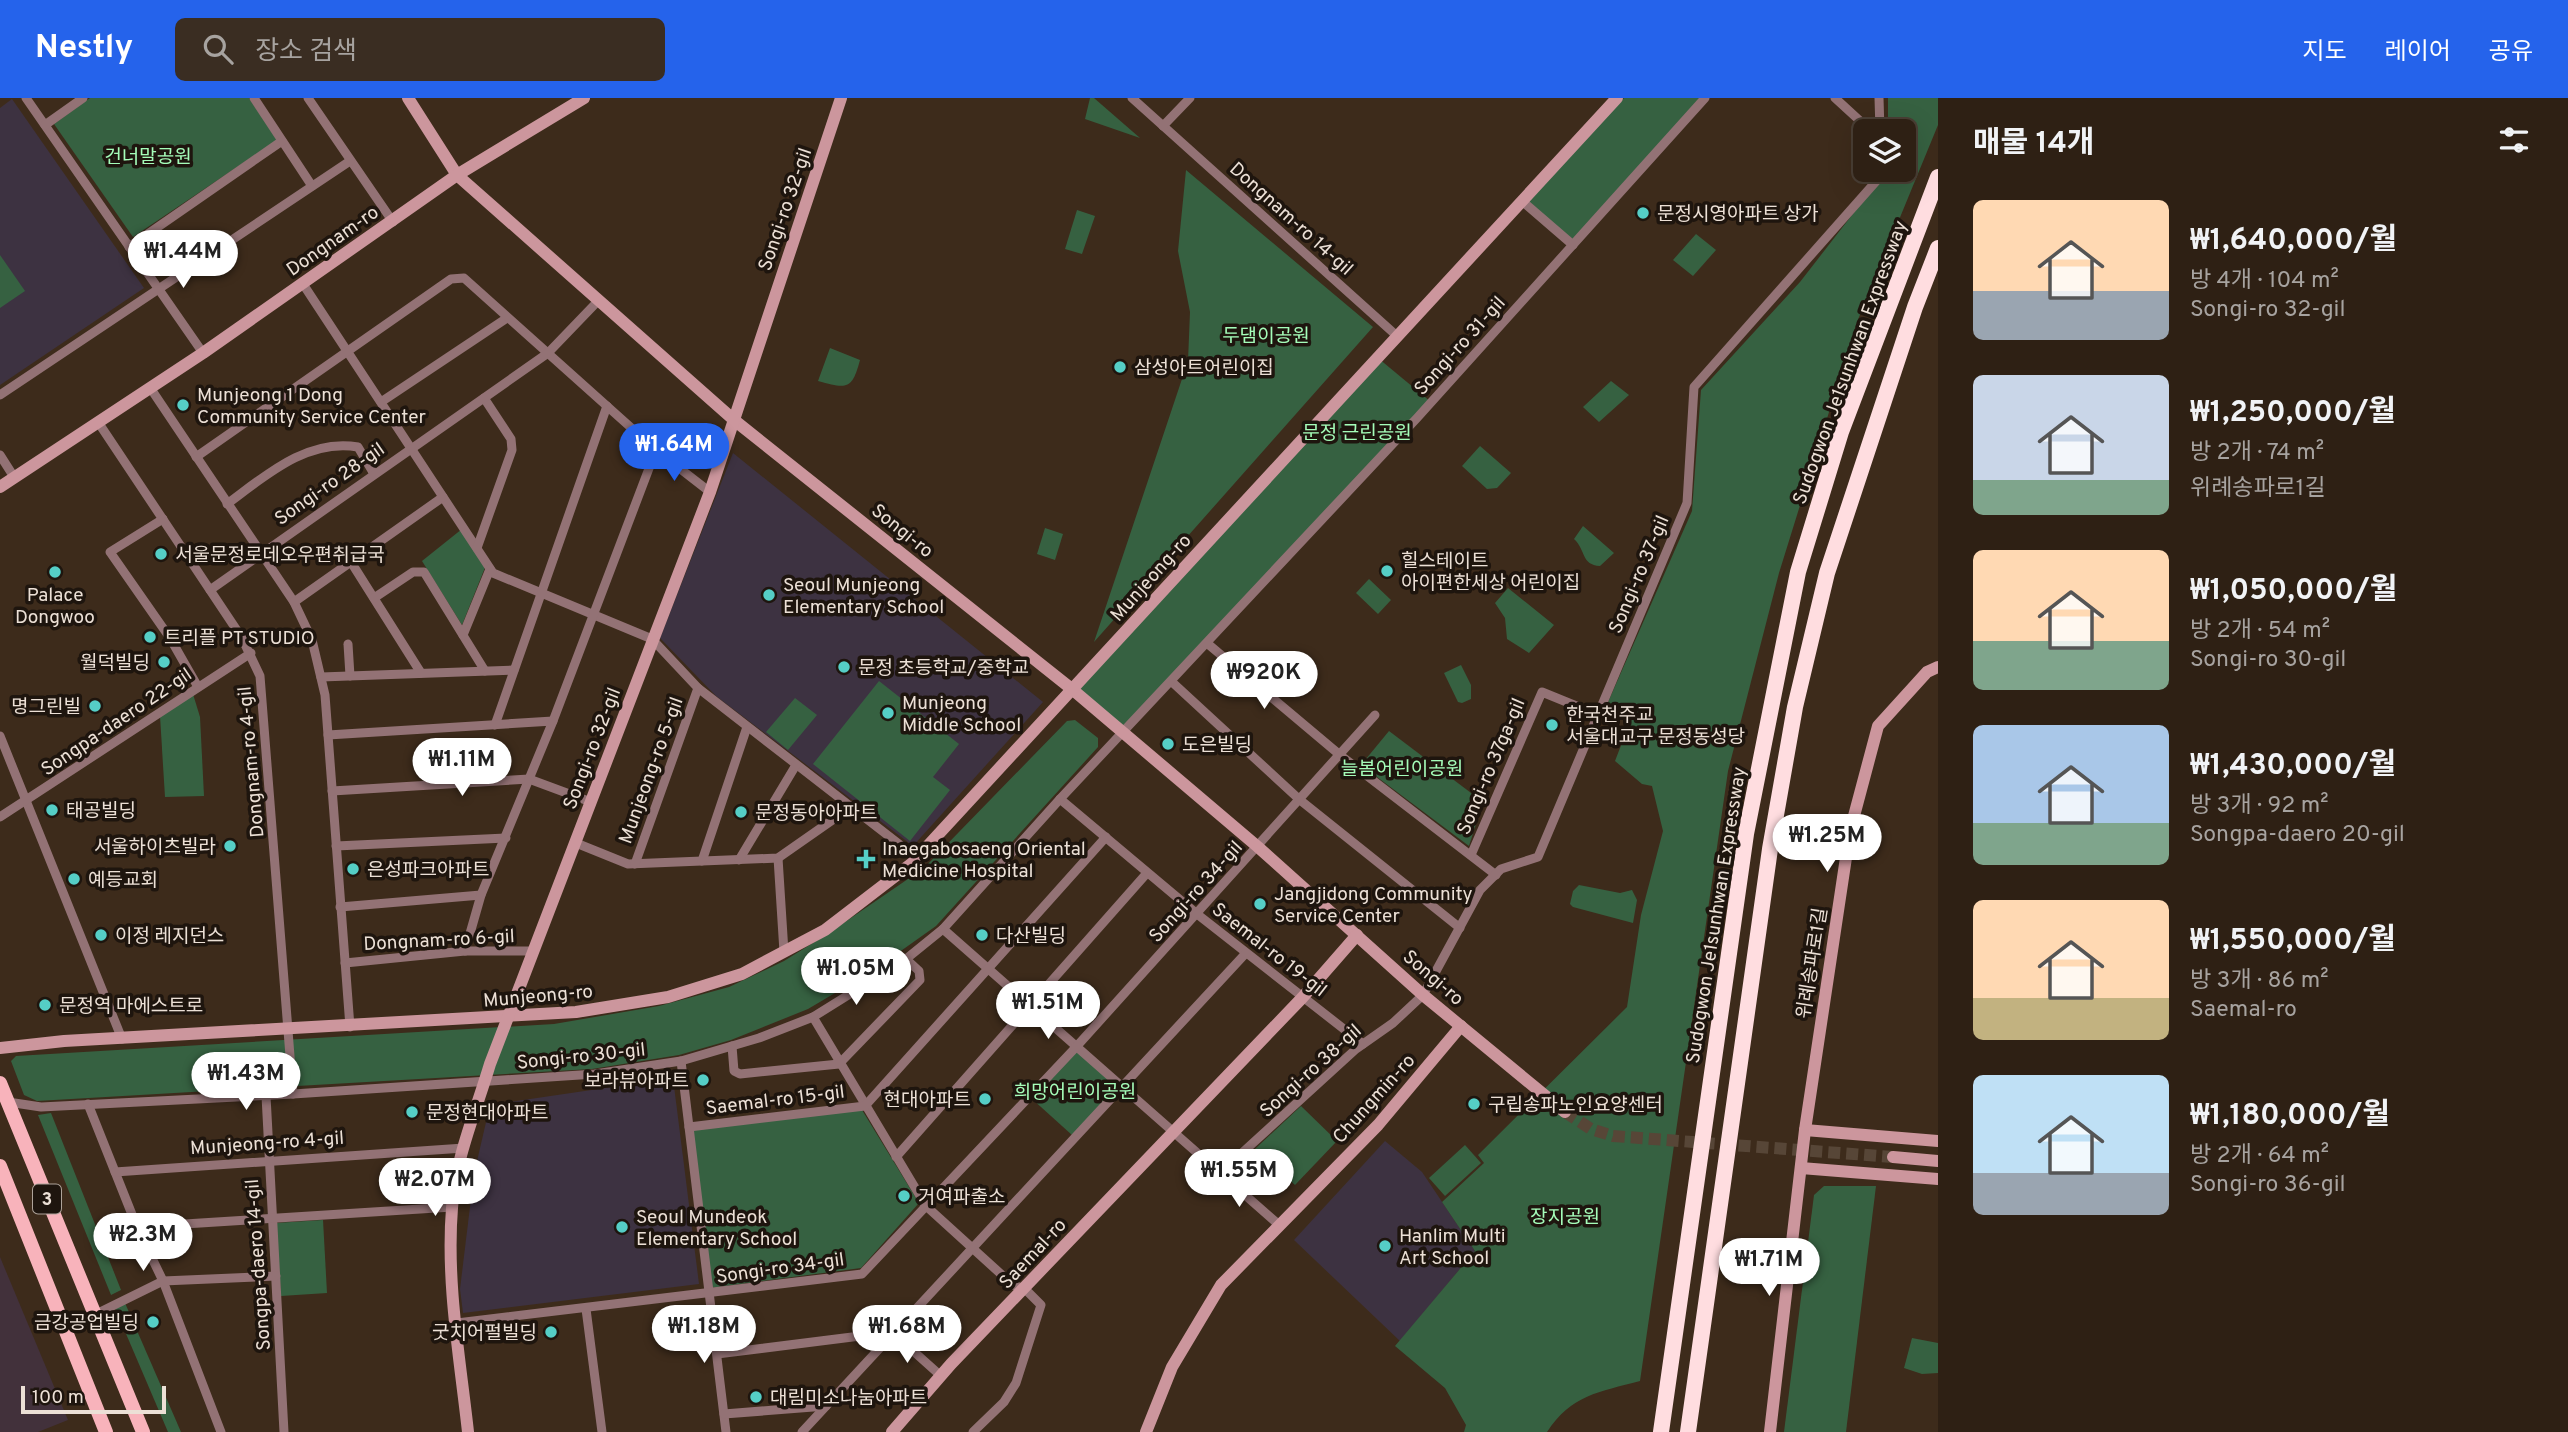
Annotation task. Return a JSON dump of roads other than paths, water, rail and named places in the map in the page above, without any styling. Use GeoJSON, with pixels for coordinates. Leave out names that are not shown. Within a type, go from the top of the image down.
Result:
{"type":"FeatureCollection","features":[{"type":"Feature","properties":{"kind":"highway","name":"Sudogwon Je1sunhwan Expressway"},"geometry":{"type":"LineString","coordinates":[[1661,1432],[1746,834],[1798,572],[1842,432],[1938,177]]}},
{"type":"Feature","properties":{"kind":"highway"},"geometry":{"type":"LineString","coordinates":[[1688,1432],[1770,849],[1795,707],[1827,573],[1915,307],[1938,248]]}},
{"type":"Feature","properties":{"kind":"main road","name":"3"},"geometry":{"type":"LineString","coordinates":[[0,1083],[143,1432]]}},
{"type":"Feature","properties":{"kind":"main road","name":"3"},"geometry":{"type":"LineString","coordinates":[[0,1166],[106,1432]]}},
{"type":"Feature","properties":{"kind":"street"},"geometry":{"type":"LineString","coordinates":[[26,98],[203,354]]}},
{"type":"Feature","properties":{"kind":"street"},"geometry":{"type":"LineString","coordinates":[[45,125],[83,98]]}},
{"type":"Feature","properties":{"kind":"street"},"geometry":{"type":"LineString","coordinates":[[254,98],[312,186]]}},
{"type":"Feature","properties":{"kind":"street"},"geometry":{"type":"LineString","coordinates":[[308,98],[393,222]]}},
{"type":"Feature","properties":{"kind":"street","name":"Songi-ro"},"geometry":{"type":"LineString","coordinates":[[408,98],[457,175],[598,301],[734,420],[1073,690],[1258,847],[1423,995],[1565,1112]]}},
{"type":"Feature","properties":{"kind":"street","name":"Dongnam-ro"},"geometry":{"type":"LineString","coordinates":[[0,487],[203,354],[457,175],[584,98]]}},
{"type":"Feature","properties":{"kind":"street","name":"Songi-ro 32-gil"},"geometry":{"type":"LineString","coordinates":[[509,1017],[710,492],[841,98]]}},
{"type":"Feature","properties":{"kind":"street","name":"Dongnam-ro 14-gil"},"geometry":{"type":"LineString","coordinates":[[1132,98],[1397,336]]}},
{"type":"Feature","properties":{"kind":"street"},"geometry":{"type":"LineString","coordinates":[[1163,126],[1190,98]]}},
{"type":"Feature","properties":{"kind":"street","name":"Munjeong-ro"},"geometry":{"type":"LineString","coordinates":[[0,1048],[576,1012],[667,997],[725,980],[825,930],[865,902],[917,858],[1617,98]]}},
{"type":"Feature","properties":{"kind":"street","name":"Songi-ro 31-gil"},"geometry":{"type":"LineString","coordinates":[[1124,733],[1706,98]]}},
{"type":"Feature","properties":{"kind":"street"},"geometry":{"type":"LineString","coordinates":[[1835,98],[1858,119]]}},
{"type":"Feature","properties":{"kind":"street"},"geometry":{"type":"LineString","coordinates":[[1879,98],[1880,119]]}},
{"type":"Feature","properties":{"kind":"street"},"geometry":{"type":"LineString","coordinates":[[129,247],[282,141]]}},
{"type":"Feature","properties":{"kind":"street"},"geometry":{"type":"LineString","coordinates":[[0,394],[350,161]]}},
{"type":"Feature","properties":{"kind":"street","name":"Songi-ro 37-gil"},"geometry":{"type":"LineString","coordinates":[[1423,995],[1480,890],[1502,869],[1538,857],[1687,503],[1694,387],[1875,182]]}},
{"type":"Feature","properties":{"kind":"street"},"geometry":{"type":"LineString","coordinates":[[1522,201],[1573,245]]}},
{"type":"Feature","properties":{"kind":"street"},"geometry":{"type":"LineString","coordinates":[[196,457],[451,279],[464,278],[656,450],[710,492]]}},
{"type":"Feature","properties":{"kind":"street"},"geometry":{"type":"LineString","coordinates":[[303,284],[493,573],[652,639]]}},
{"type":"Feature","properties":{"kind":"street","name":"Songi-ro 28-gil"},"geometry":{"type":"LineString","coordinates":[[210,590],[260,552],[548,353],[598,301]]}},
{"type":"Feature","properties":{"kind":"street"},"geometry":{"type":"LineString","coordinates":[[381,402],[507,318]]}},
{"type":"Feature","properties":{"kind":"street","name":"Dongnam-ro 6-gil"},"geometry":{"type":"LineString","coordinates":[[151,389],[305,620],[321,677],[328,735],[350,1027]]}},
{"type":"Feature","properties":{"kind":"street"},"geometry":{"type":"LineString","coordinates":[[477,548],[512,450],[511,439],[484,398]]}},
{"type":"Feature","properties":{"kind":"street"},"geometry":{"type":"LineString","coordinates":[[495,725],[607,406]]}},
{"type":"Feature","properties":{"kind":"street","name":"Dongnam-ro 4-gil"},"geometry":{"type":"LineString","coordinates":[[98,422],[251,653],[264,696],[286,1030]]}},
{"type":"Feature","properties":{"kind":"street"},"geometry":{"type":"LineString","coordinates":[[227,504],[281,464],[311,451],[343,444],[358,447],[374,474]]}},
{"type":"Feature","properties":{"kind":"street"},"geometry":{"type":"LineString","coordinates":[[465,951],[481,895],[553,721],[656,450]]}},
{"type":"Feature","properties":{"kind":"street"},"geometry":{"type":"LineString","coordinates":[[0,456],[14,477]]}},
{"type":"Feature","properties":{"kind":"street"},"geometry":{"type":"LineString","coordinates":[[294,602],[443,497]]}},
{"type":"Feature","properties":{"kind":"street"},"geometry":{"type":"LineString","coordinates":[[163,519],[110,552],[170,638],[198,687]]}},
{"type":"Feature","properties":{"kind":"street"},"geometry":{"type":"LineString","coordinates":[[351,562],[421,673]]}},
{"type":"Feature","properties":{"kind":"street"},"geometry":{"type":"LineString","coordinates":[[463,635],[490,569]]}},
{"type":"Feature","properties":{"kind":"street"},"geometry":{"type":"LineString","coordinates":[[374,598],[413,572],[425,572],[485,671]]}},
{"type":"Feature","properties":{"kind":"street","name":"Munjeong-ro 5-gil"},"geometry":{"type":"LineString","coordinates":[[652,639],[698,688],[917,858]]}},
{"type":"Feature","properties":{"kind":"street"},"geometry":{"type":"LineString","coordinates":[[348,644],[350,676]]}},
{"type":"Feature","properties":{"kind":"street"},"geometry":{"type":"LineString","coordinates":[[1208,644],[1339,755],[1496,874]]}},
{"type":"Feature","properties":{"kind":"street","name":"Songpa-daero 22-gil"},"geometry":{"type":"LineString","coordinates":[[0,817],[251,653]]}},
{"type":"Feature","properties":{"kind":"street","name":"위례송파로1길"},"geometry":{"type":"LineString","coordinates":[[1770,1432],[1805,1130],[1850,831],[1878,726],[1927,672],[1938,667]]}},
{"type":"Feature","properties":{"kind":"street"},"geometry":{"type":"LineString","coordinates":[[321,677],[514,670]]}},
{"type":"Feature","properties":{"kind":"street"},"geometry":{"type":"LineString","coordinates":[[1172,682],[1300,800],[1460,928]]}},
{"type":"Feature","properties":{"kind":"street","name":"Munjeong-ro 5-gil"},"geometry":{"type":"LineString","coordinates":[[635,864],[698,688]]}},
{"type":"Feature","properties":{"kind":"street","name":"Songi-ro 37ga-gil"},"geometry":{"type":"LineString","coordinates":[[1471,855],[1542,692],[1596,714]]}},
{"type":"Feature","properties":{"kind":"street","name":"Songi-ro 34-gil"},"geometry":{"type":"LineString","coordinates":[[457,1323],[862,1274],[1077,1046],[1375,715]]}},
{"type":"Feature","properties":{"kind":"street"},"geometry":{"type":"LineString","coordinates":[[328,735],[553,721]]}},
{"type":"Feature","properties":{"kind":"street"},"geometry":{"type":"LineString","coordinates":[[702,861],[747,727]]}},
{"type":"Feature","properties":{"kind":"street","name":"Songi-ro 30-gil"},"geometry":{"type":"LineString","coordinates":[[8,1102],[41,1107],[266,1096],[595,1074],[681,1061],[732,1046],[813,1017],[906,959],[943,929],[1059,799],[1124,733]]}},
{"type":"Feature","properties":{"kind":"street"},"geometry":{"type":"LineString","coordinates":[[0,736],[122,1039]]}},
{"type":"Feature","properties":{"kind":"street"},"geometry":{"type":"LineString","coordinates":[[739,860],[796,765]]}},
{"type":"Feature","properties":{"kind":"street"},"geometry":{"type":"LineString","coordinates":[[332,791],[529,779],[591,802]]}},
{"type":"Feature","properties":{"kind":"street","name":"Saemal-ro 19-gil"},"geometry":{"type":"LineString","coordinates":[[1059,799],[1197,914],[1363,1044]]}},
{"type":"Feature","properties":{"kind":"street"},"geometry":{"type":"LineString","coordinates":[[784,952],[778,858],[851,807]]}},
{"type":"Feature","properties":{"kind":"street"},"geometry":{"type":"LineString","coordinates":[[336,846],[506,838]]}},
{"type":"Feature","properties":{"kind":"street","name":"Saemal-ro 15-gil"},"geometry":{"type":"LineString","coordinates":[[689,1127],[865,1106],[1106,838]]}},
{"type":"Feature","properties":{"kind":"street","name":"Munjeong-ro 5-gil"},"geometry":{"type":"LineString","coordinates":[[576,843],[635,864],[778,858]]}},
{"type":"Feature","properties":{"kind":"street"},"geometry":{"type":"LineString","coordinates":[[896,1157],[1147,873]]}},
{"type":"Feature","properties":{"kind":"street","name":"Dongnam-ro 6-gil"},"geometry":{"type":"LineString","coordinates":[[340,907],[481,895]]}},
{"type":"Feature","properties":{"kind":"street"},"geometry":{"type":"LineString","coordinates":[[943,929],[1278,1224]]}},
{"type":"Feature","properties":{"kind":"street","name":"Saemal-ro"},"geometry":{"type":"LineString","coordinates":[[892,1432],[941,1376],[1302,998],[1357,934]]}},
{"type":"Feature","properties":{"kind":"street","name":"Dongnam-ro 6-gil"},"geometry":{"type":"LineString","coordinates":[[345,963],[465,951],[534,951]]}},
{"type":"Feature","properties":{"kind":"street"},"geometry":{"type":"LineString","coordinates":[[802,1432],[1246,953]]}},
{"type":"Feature","properties":{"kind":"street","name":"Saemal-ro 15-gil"},"geometry":{"type":"LineString","coordinates":[[732,1046],[734,1071],[740,1074],[839,1063],[920,980],[919,971],[906,959]]}},
{"type":"Feature","properties":{"kind":"street","name":"Songi-ro 38-gil"},"geometry":{"type":"LineString","coordinates":[[1220,1173],[1363,1044],[1423,995]]}},
{"type":"Feature","properties":{"kind":"street"},"geometry":{"type":"LineString","coordinates":[[468,1432],[452,1262],[452,1207],[464,1148],[509,1017]]}},
{"type":"Feature","properties":{"kind":"street","name":"Saemal-ro 15-gil"},"geometry":{"type":"LineString","coordinates":[[813,1017],[926,1206],[1013,1285],[1025,1289]]}},
{"type":"Feature","properties":{"kind":"street","name":"Chungmin-ro"},"geometry":{"type":"LineString","coordinates":[[1146,1432],[1172,1367],[1221,1285],[1378,1125],[1461,1026]]}},
{"type":"Feature","properties":{"kind":"street"},"geometry":{"type":"LineString","coordinates":[[286,1030],[293,1094]]}},
{"type":"Feature","properties":{"kind":"street"},"geometry":{"type":"LineString","coordinates":[[681,1061],[726,1432]]}},
{"type":"Feature","properties":{"kind":"street","name":"Songpa-daero 14-gil"},"geometry":{"type":"LineString","coordinates":[[266,1096],[284,1432]]}},
{"type":"Feature","properties":{"kind":"street"},"geometry":{"type":"LineString","coordinates":[[88,1104],[137,1227],[163,1281],[221,1432]]}},
{"type":"Feature","properties":{"kind":"street"},"geometry":{"type":"LineString","coordinates":[[1805,1130],[1938,1141]]}},
{"type":"Feature","properties":{"kind":"street","name":"Munjeong-ro 4-gil"},"geometry":{"type":"LineString","coordinates":[[115,1172],[464,1148]]}},
{"type":"Feature","properties":{"kind":"street"},"geometry":{"type":"LineString","coordinates":[[1893,1157],[1938,1161]]}},
{"type":"Feature","properties":{"kind":"street"},"geometry":{"type":"LineString","coordinates":[[1801,1168],[1938,1180]]}},
{"type":"Feature","properties":{"kind":"street"},"geometry":{"type":"LineString","coordinates":[[137,1227],[452,1207]]}},
{"type":"Feature","properties":{"kind":"street"},"geometry":{"type":"LineString","coordinates":[[94,1315],[163,1281],[276,1276]]}},
{"type":"Feature","properties":{"kind":"street"},"geometry":{"type":"LineString","coordinates":[[973,1432],[1004,1402],[1016,1383],[1030,1348],[1041,1306],[1025,1289]]}},
{"type":"Feature","properties":{"kind":"street"},"geometry":{"type":"LineString","coordinates":[[586,1309],[602,1432]]}},
{"type":"Feature","properties":{"kind":"street"},"geometry":{"type":"LineString","coordinates":[[717,1354],[892,1332],[941,1376]]}},
{"type":"Feature","properties":{"kind":"street"},"geometry":{"type":"LineString","coordinates":[[724,1414],[826,1406]]}},
{"type":"Feature","properties":{"kind":"tunnel"},"geometry":{"type":"LineString","coordinates":[[1565,1112],[1591,1129],[1613,1136],[1893,1157]]}},
{"type":"Feature","properties":{"kind":"place","name":"문정시영아파트 상가"},"geometry":{"type":"Point","coordinates":[1643,213]}},
{"type":"Feature","properties":{"kind":"place","name":"삼성아트어린이집"},"geometry":{"type":"Point","coordinates":[1120,367]}},
{"type":"Feature","properties":{"kind":"place","name":"Munjeong 1 Dong Community Service Center"},"geometry":{"type":"Point","coordinates":[183,405]}},
{"type":"Feature","properties":{"kind":"place","name":"서울문정로데오우편취급국"},"geometry":{"type":"Point","coordinates":[161,554]}},
{"type":"Feature","properties":{"kind":"place","name":"힐스테이트 아이편한세상 어린이집"},"geometry":{"type":"Point","coordinates":[1387,571]}},
{"type":"Feature","properties":{"kind":"place","name":"Palace Dongwoo"},"geometry":{"type":"Point","coordinates":[55,572]}},
{"type":"Feature","properties":{"kind":"place","name":"Seoul Munjeong Elementary School"},"geometry":{"type":"Point","coordinates":[769,595]}},
{"type":"Feature","properties":{"kind":"place","name":"트리플 PT STUDIO"},"geometry":{"type":"Point","coordinates":[150,637]}},
{"type":"Feature","properties":{"kind":"place","name":"월덕빌딩"},"geometry":{"type":"Point","coordinates":[164,662]}},
{"type":"Feature","properties":{"kind":"place","name":"문정 초등학교/중학교"},"geometry":{"type":"Point","coordinates":[844,667]}},
{"type":"Feature","properties":{"kind":"place","name":"명그린빌"},"geometry":{"type":"Point","coordinates":[95,706]}},
{"type":"Feature","properties":{"kind":"place","name":"Munjeong Middle School"},"geometry":{"type":"Point","coordinates":[888,713]}},
{"type":"Feature","properties":{"kind":"place","name":"한국천주교 서울대교구 문정동성당"},"geometry":{"type":"Point","coordinates":[1552,725]}},
{"type":"Feature","properties":{"kind":"place","name":"도은빌딩"},"geometry":{"type":"Point","coordinates":[1168,744]}},
{"type":"Feature","properties":{"kind":"place","name":"태공빌딩"},"geometry":{"type":"Point","coordinates":[52,810]}},
{"type":"Feature","properties":{"kind":"place","name":"문정동아아파트"},"geometry":{"type":"Point","coordinates":[741,812]}},
{"type":"Feature","properties":{"kind":"place","name":"서울하이츠빌라"},"geometry":{"type":"Point","coordinates":[230,846]}},
{"type":"Feature","properties":{"kind":"place","name":"Inaegabosaeng Oriental Medicine Hospital"},"geometry":{"type":"Point","coordinates":[866,859]}},
{"type":"Feature","properties":{"kind":"place","name":"은성파크아파트"},"geometry":{"type":"Point","coordinates":[353,869]}},
{"type":"Feature","properties":{"kind":"place","name":"예등교회"},"geometry":{"type":"Point","coordinates":[74,879]}},
{"type":"Feature","properties":{"kind":"place","name":"Jangjidong Community Service Center"},"geometry":{"type":"Point","coordinates":[1260,904]}},
{"type":"Feature","properties":{"kind":"place","name":"이정 레지던스"},"geometry":{"type":"Point","coordinates":[101,935]}},
{"type":"Feature","properties":{"kind":"place","name":"다산빌딩"},"geometry":{"type":"Point","coordinates":[982,935]}},
{"type":"Feature","properties":{"kind":"place","name":"문정역 마에스트로"},"geometry":{"type":"Point","coordinates":[45,1005]}},
{"type":"Feature","properties":{"kind":"place","name":"보라뷰아파트"},"geometry":{"type":"Point","coordinates":[703,1080]}},
{"type":"Feature","properties":{"kind":"place","name":"현대아파트"},"geometry":{"type":"Point","coordinates":[985,1099]}},
{"type":"Feature","properties":{"kind":"place","name":"구립송파노인요양센터"},"geometry":{"type":"Point","coordinates":[1474,1104]}},
{"type":"Feature","properties":{"kind":"place","name":"문정현대아파트"},"geometry":{"type":"Point","coordinates":[412,1112]}},
{"type":"Feature","properties":{"kind":"place","name":"거여파출소"},"geometry":{"type":"Point","coordinates":[904,1196]}},
{"type":"Feature","properties":{"kind":"place","name":"Seoul Mundeok Elementary School"},"geometry":{"type":"Point","coordinates":[622,1227]}},
{"type":"Feature","properties":{"kind":"place","name":"Hanlim Multi Art School"},"geometry":{"type":"Point","coordinates":[1385,1246]}},
{"type":"Feature","properties":{"kind":"place","name":"금강공업빌딩"},"geometry":{"type":"Point","coordinates":[153,1322]}},
{"type":"Feature","properties":{"kind":"place","name":"굿치어펄빌딩"},"geometry":{"type":"Point","coordinates":[551,1332]}},
{"type":"Feature","properties":{"kind":"place","name":"대림미소나눔아파트"},"geometry":{"type":"Point","coordinates":[756,1397]}},
{"type":"Feature","properties":{"kind":"park label","name":"건너말공원"},"geometry":{"type":"Point","coordinates":[148,156]}},
{"type":"Feature","properties":{"kind":"park label","name":"두댐이공원"},"geometry":{"type":"Point","coordinates":[1266,335]}},
{"type":"Feature","properties":{"kind":"park label","name":"문정 근린공원"},"geometry":{"type":"Point","coordinates":[1357,432]}},
{"type":"Feature","properties":{"kind":"park label","name":"늘봄어린이공원"},"geometry":{"type":"Point","coordinates":[1402,768]}},
{"type":"Feature","properties":{"kind":"park label","name":"희망어린이공원"},"geometry":{"type":"Point","coordinates":[1075,1091]}},
{"type":"Feature","properties":{"kind":"park label","name":"장지공원"},"geometry":{"type":"Point","coordinates":[1565,1216]}}]}
